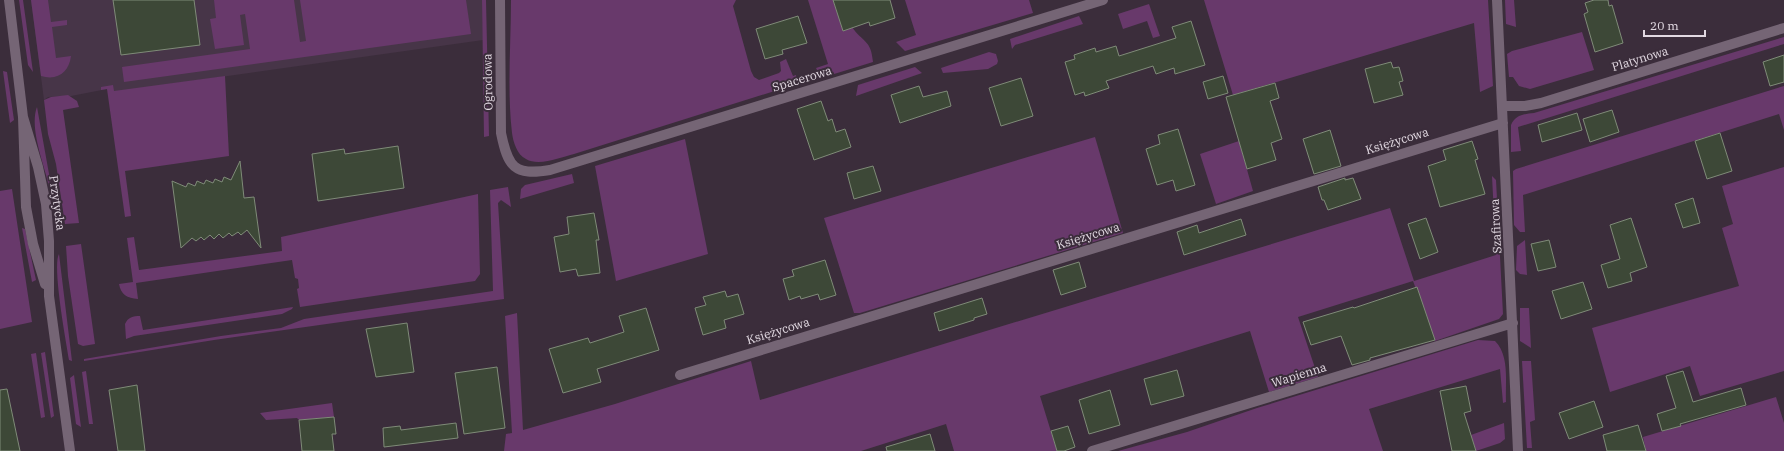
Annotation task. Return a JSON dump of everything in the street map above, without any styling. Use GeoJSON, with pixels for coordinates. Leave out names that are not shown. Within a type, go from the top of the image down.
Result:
{"type":"FeatureCollection","features":[{"type":"Feature","properties":{"kind":"street","name":"Przytycka"},"geometry":{"type":"LineString","coordinates":[[9,0],[23,116],[26,207],[33,244],[49,296]]}},
{"type":"Feature","properties":{"kind":"street","name":"Ogrodowa"},"geometry":{"type":"LineString","coordinates":[[500,0],[502,133],[505,152],[510,162]]}},
{"type":"Feature","properties":{"kind":"street","name":"Spacerowa"},"geometry":{"type":"LineString","coordinates":[[510,162],[519,170],[527,173],[550,170],[1103,0]]}},
{"type":"Feature","properties":{"kind":"street","name":"Szafirowa"},"geometry":{"type":"LineString","coordinates":[[1497,0],[1518,451]]}},
{"type":"Feature","properties":{"kind":"street","name":"Platynowa"},"geometry":{"type":"LineString","coordinates":[[1502,106],[1525,106],[1541,103],[1784,28]]}},
{"type":"Feature","properties":{"kind":"street","name":"Przytycka"},"geometry":{"type":"LineString","coordinates":[[23,116],[38,167],[46,204],[49,241],[49,296],[70,451]]}},
{"type":"Feature","properties":{"kind":"street","name":"Księżycowa"},"geometry":{"type":"LineString","coordinates":[[680,375],[1503,122]]}},
{"type":"Feature","properties":{"kind":"street","name":"Wapienna"},"geometry":{"type":"LineString","coordinates":[[1092,451],[1513,323]]}},
{"type":"Feature","properties":{"kind":"shaded area"},"geometry":{"type":"Polygon","coordinates":[[[19,0],[23,0],[33,72],[28,65],[19,0]]]}},
{"type":"Feature","properties":{"kind":"shaded area"},"geometry":{"type":"Polygon","coordinates":[[[31,0],[482,0],[483,40],[114,92],[107,89],[71,96],[48,97],[44,100],[31,0]]]}},
{"type":"Feature","properties":{"kind":"shaded area"},"geometry":{"type":"Polygon","coordinates":[[[31,0],[48,0],[51,22],[67,20],[67,25],[52,27],[56,58],[71,56],[68,67],[62,74],[57,76],[41,76],[31,0]]]}},
{"type":"Feature","properties":{"kind":"shaded area"},"geometry":{"type":"Polygon","coordinates":[[[214,0],[294,0],[300,42],[306,41],[300,0],[466,0],[471,34],[124,82],[122,67],[250,49],[245,14],[240,15],[244,45],[215,49],[210,19],[216,18],[214,0]]]}},
{"type":"Feature","properties":{"kind":"shaded area"},"geometry":{"type":"Polygon","coordinates":[[[482,0],[486,0],[489,136],[484,137],[482,0]]]}},
{"type":"Feature","properties":{"kind":"shaded area"},"geometry":{"type":"Polygon","coordinates":[[[511,0],[736,0],[733,6],[754,77],[759,80],[779,73],[781,71],[780,62],[786,59],[793,76],[796,75],[797,84],[550,161],[531,161],[520,154],[514,144],[512,133],[509,83],[511,0]]]}},
{"type":"Feature","properties":{"kind":"shaded area"},"geometry":{"type":"Polygon","coordinates":[[[808,0],[833,0],[843,30],[852,27],[868,45],[873,62],[821,78],[816,68],[828,64],[808,0]]]}},
{"type":"Feature","properties":{"kind":"shaded area"},"geometry":{"type":"Polygon","coordinates":[[[905,0],[1029,0],[1033,13],[905,51],[896,42],[916,35],[905,0]]]}},
{"type":"Feature","properties":{"kind":"shaded area"},"geometry":{"type":"Polygon","coordinates":[[[1204,0],[1488,0],[1493,86],[1480,92],[1474,23],[1233,95],[1204,0]]]}},
{"type":"Feature","properties":{"kind":"shaded area"},"geometry":{"type":"Polygon","coordinates":[[[1505,0],[1514,0],[1516,27],[1506,24],[1505,0]]]}},
{"type":"Feature","properties":{"kind":"shaded area"},"geometry":{"type":"Polygon","coordinates":[[[1149,4],[1160,36],[1153,38],[1147,21],[1123,29],[1118,14],[1149,4]]]}},
{"type":"Feature","properties":{"kind":"shaded area"},"geometry":{"type":"Polygon","coordinates":[[[1079,16],[1083,24],[1015,45],[1012,49],[1010,39],[1079,16]]]}},
{"type":"Feature","properties":{"kind":"shaded area"},"geometry":{"type":"Polygon","coordinates":[[[1582,32],[1594,70],[1530,89],[1519,86],[1513,77],[1509,77],[1507,54],[1512,51],[1582,32]]]}},
{"type":"Feature","properties":{"kind":"shaded area"},"geometry":{"type":"Polygon","coordinates":[[[1784,37],[1784,44],[1518,127],[1521,151],[1511,152],[1511,125],[1517,117],[1784,37]]]}},
{"type":"Feature","properties":{"kind":"shaded area"},"geometry":{"type":"Polygon","coordinates":[[[989,52],[996,54],[998,61],[997,64],[988,69],[943,73],[941,68],[989,52]]]}},
{"type":"Feature","properties":{"kind":"shaded area"},"geometry":{"type":"Polygon","coordinates":[[[915,67],[922,73],[856,96],[858,85],[915,67]]]}},
{"type":"Feature","properties":{"kind":"shaded area"},"geometry":{"type":"Polygon","coordinates":[[[3,71],[7,72],[14,120],[10,123],[3,71]]]}},
{"type":"Feature","properties":{"kind":"shaded area"},"geometry":{"type":"Polygon","coordinates":[[[225,76],[229,156],[125,171],[131,216],[125,217],[107,89],[101,90],[101,87],[113,85],[114,91],[225,76]]]}},
{"type":"Feature","properties":{"kind":"shaded area"},"geometry":{"type":"Polygon","coordinates":[[[1784,86],[1784,130],[1779,114],[1523,195],[1525,232],[1520,232],[1514,225],[1513,171],[1516,169],[1784,86]]]}},
{"type":"Feature","properties":{"kind":"shaded area"},"geometry":{"type":"Polygon","coordinates":[[[68,95],[77,101],[79,107],[63,110],[79,223],[65,224],[56,164],[48,134],[44,100],[51,97],[68,95]]]}},
{"type":"Feature","properties":{"kind":"shaded area"},"geometry":{"type":"Polygon","coordinates":[[[37,107],[51,185],[49,186],[36,135],[35,116],[37,107]]]}},
{"type":"Feature","properties":{"kind":"shaded area"},"geometry":{"type":"Polygon","coordinates":[[[1095,137],[1123,233],[860,313],[854,313],[824,218],[1095,137]]]}},
{"type":"Feature","properties":{"kind":"shaded area"},"geometry":{"type":"Polygon","coordinates":[[[685,139],[708,254],[616,281],[595,166],[685,139]]]}},
{"type":"Feature","properties":{"kind":"shaded area"},"geometry":{"type":"Polygon","coordinates":[[[1239,141],[1253,191],[1216,204],[1200,154],[1239,141]]]}},
{"type":"Feature","properties":{"kind":"shaded area"},"geometry":{"type":"Polygon","coordinates":[[[1784,167],[1784,371],[1700,396],[1690,366],[1610,392],[1592,328],[1739,286],[1722,228],[1733,224],[1722,186],[1784,167]]]}},
{"type":"Feature","properties":{"kind":"shaded area"},"geometry":{"type":"Polygon","coordinates":[[[572,174],[574,183],[520,199],[521,189],[525,185],[572,174]]]}},
{"type":"Feature","properties":{"kind":"shaded area"},"geometry":{"type":"Polygon","coordinates":[[[1492,176],[1496,180],[1503,314],[1499,319],[1435,341],[1413,281],[1298,317],[1318,377],[1269,392],[1250,331],[1040,396],[1057,451],[954,451],[946,424],[861,451],[504,451],[506,434],[512,433],[505,316],[517,313],[523,430],[615,404],[751,361],[760,400],[1390,208],[1414,281],[1496,255],[1492,176]]]}},
{"type":"Feature","properties":{"kind":"shaded area"},"geometry":{"type":"Polygon","coordinates":[[[508,187],[511,207],[501,200],[498,203],[504,299],[214,340],[84,361],[84,359],[221,336],[281,328],[304,319],[493,291],[490,190],[508,187]]]}},
{"type":"Feature","properties":{"kind":"shaded area"},"geometry":{"type":"Polygon","coordinates":[[[12,189],[32,322],[0,329],[0,191],[12,189]]]}},
{"type":"Feature","properties":{"kind":"shaded area"},"geometry":{"type":"Polygon","coordinates":[[[478,194],[480,274],[475,281],[300,307],[297,289],[299,288],[298,279],[295,278],[292,260],[136,283],[138,299],[125,295],[120,288],[119,284],[133,282],[127,238],[134,237],[139,270],[282,251],[281,237],[478,194]]]}},
{"type":"Feature","properties":{"kind":"shaded area"},"geometry":{"type":"Polygon","coordinates":[[[22,228],[25,229],[36,280],[32,282],[22,228]]]}},
{"type":"Feature","properties":{"kind":"shaded area"},"geometry":{"type":"Polygon","coordinates":[[[1525,240],[1527,275],[1520,274],[1516,270],[1517,246],[1525,240]]]}},
{"type":"Feature","properties":{"kind":"shaded area"},"geometry":{"type":"Polygon","coordinates":[[[81,244],[95,344],[83,346],[78,344],[68,276],[66,246],[81,244]]]}},
{"type":"Feature","properties":{"kind":"shaded area"},"geometry":{"type":"Polygon","coordinates":[[[59,254],[72,361],[69,360],[58,288],[57,261],[59,254]]]}},
{"type":"Feature","properties":{"kind":"shaded area"},"geometry":{"type":"Polygon","coordinates":[[[293,307],[282,314],[134,336],[126,339],[125,324],[129,318],[135,316],[140,316],[143,330],[293,307]]]}},
{"type":"Feature","properties":{"kind":"shaded area"},"geometry":{"type":"Polygon","coordinates":[[[1520,308],[1529,308],[1531,348],[1520,341],[1520,308]]]}},
{"type":"Feature","properties":{"kind":"shaded area"},"geometry":{"type":"Polygon","coordinates":[[[1478,340],[1495,341],[1500,347],[1506,370],[1506,402],[1503,403],[1500,369],[1369,409],[1383,451],[1118,451],[1187,432],[1257,408],[1478,340]]]}},
{"type":"Feature","properties":{"kind":"shaded area"},"geometry":{"type":"Polygon","coordinates":[[[45,352],[54,416],[51,418],[41,353],[45,352]]]}},
{"type":"Feature","properties":{"kind":"shaded area"},"geometry":{"type":"Polygon","coordinates":[[[36,353],[45,417],[41,418],[31,354],[36,353]]]}},
{"type":"Feature","properties":{"kind":"shaded area"},"geometry":{"type":"Polygon","coordinates":[[[1522,361],[1531,361],[1535,420],[1530,422],[1532,448],[1527,448],[1522,361]]]}},
{"type":"Feature","properties":{"kind":"shaded area"},"geometry":{"type":"Polygon","coordinates":[[[86,371],[93,424],[89,424],[82,372],[86,371]]]}},
{"type":"Feature","properties":{"kind":"shaded area"},"geometry":{"type":"Polygon","coordinates":[[[74,375],[81,427],[76,424],[70,378],[74,375]]]}},
{"type":"Feature","properties":{"kind":"shaded area"},"geometry":{"type":"Polygon","coordinates":[[[1776,397],[1784,423],[1784,451],[1646,451],[1643,437],[1776,397]]]}},
{"type":"Feature","properties":{"kind":"shaded area"},"geometry":{"type":"Polygon","coordinates":[[[332,403],[334,417],[299,420],[297,418],[266,420],[260,413],[332,403]]]}},
{"type":"Feature","properties":{"kind":"shaded area"},"geometry":{"type":"Polygon","coordinates":[[[1504,423],[1505,439],[1500,443],[1476,451],[1471,435],[1504,423]]]}},
{"type":"Feature","properties":{"kind":"building"},"geometry":{"type":"Polygon","coordinates":[[[113,0],[194,0],[200,45],[121,55],[113,0]]]}},
{"type":"Feature","properties":{"kind":"building"},"geometry":{"type":"Polygon","coordinates":[[[833,0],[890,0],[895,18],[870,26],[869,22],[843,31],[833,0]]]}},
{"type":"Feature","properties":{"kind":"building"},"geometry":{"type":"Polygon","coordinates":[[[1594,0],[1608,0],[1609,6],[1612,5],[1623,43],[1595,52],[1584,14],[1588,12],[1585,3],[1594,0]]]}},
{"type":"Feature","properties":{"kind":"building"},"geometry":{"type":"Polygon","coordinates":[[[798,16],[807,43],[782,50],[783,54],[765,59],[756,29],[798,16]]]}},
{"type":"Feature","properties":{"kind":"building"},"geometry":{"type":"Polygon","coordinates":[[[1191,21],[1205,65],[1175,74],[1174,68],[1156,74],[1153,66],[1106,81],[1109,88],[1085,96],[1084,92],[1075,95],[1065,62],[1075,59],[1074,55],[1095,48],[1096,52],[1116,46],[1119,56],[1176,38],[1172,27],[1191,21]]]}},
{"type":"Feature","properties":{"kind":"building"},"geometry":{"type":"Polygon","coordinates":[[[1784,55],[1784,82],[1770,86],[1763,62],[1784,55]]]}},
{"type":"Feature","properties":{"kind":"building"},"geometry":{"type":"Polygon","coordinates":[[[1391,62],[1393,68],[1399,67],[1403,81],[1399,82],[1403,95],[1374,103],[1365,69],[1391,62]]]}},
{"type":"Feature","properties":{"kind":"building"},"geometry":{"type":"Polygon","coordinates":[[[1223,76],[1228,93],[1208,99],[1203,82],[1223,76]]]}},
{"type":"Feature","properties":{"kind":"building"},"geometry":{"type":"Polygon","coordinates":[[[1021,78],[1033,116],[1001,126],[989,88],[1021,78]]]}},
{"type":"Feature","properties":{"kind":"building"},"geometry":{"type":"Polygon","coordinates":[[[1275,83],[1279,98],[1270,101],[1282,139],[1271,143],[1276,160],[1247,169],[1226,97],[1275,83]]]}},
{"type":"Feature","properties":{"kind":"building"},"geometry":{"type":"Polygon","coordinates":[[[919,86],[923,97],[947,91],[951,106],[900,123],[891,95],[919,86]]]}},
{"type":"Feature","properties":{"kind":"building"},"geometry":{"type":"Polygon","coordinates":[[[821,101],[828,121],[832,119],[836,132],[845,129],[851,147],[814,160],[797,109],[821,101]]]}},
{"type":"Feature","properties":{"kind":"building"},"geometry":{"type":"Polygon","coordinates":[[[1612,110],[1619,132],[1590,142],[1583,119],[1612,110]]]}},
{"type":"Feature","properties":{"kind":"building"},"geometry":{"type":"Polygon","coordinates":[[[1577,113],[1582,130],[1542,142],[1538,125],[1577,113]]]}},
{"type":"Feature","properties":{"kind":"building"},"geometry":{"type":"Polygon","coordinates":[[[1178,129],[1195,185],[1176,191],[1173,180],[1157,185],[1146,149],[1160,144],[1158,135],[1178,129]]]}},
{"type":"Feature","properties":{"kind":"building"},"geometry":{"type":"Polygon","coordinates":[[[1330,130],[1341,166],[1314,174],[1303,139],[1330,130]]]}},
{"type":"Feature","properties":{"kind":"building"},"geometry":{"type":"Polygon","coordinates":[[[1720,133],[1732,171],[1707,179],[1695,141],[1720,133]]]}},
{"type":"Feature","properties":{"kind":"building"},"geometry":{"type":"Polygon","coordinates":[[[1472,141],[1478,159],[1475,160],[1485,194],[1440,207],[1428,166],[1446,160],[1443,150],[1472,141]]]}},
{"type":"Feature","properties":{"kind":"building"},"geometry":{"type":"Polygon","coordinates":[[[398,146],[404,188],[318,201],[312,154],[344,149],[345,154],[398,146]]]}},
{"type":"Feature","properties":{"kind":"building"},"geometry":{"type":"Polygon","coordinates":[[[240,161],[244,198],[254,197],[261,248],[247,230],[241,235],[238,232],[232,236],[229,233],[223,238],[219,234],[214,239],[210,235],[204,240],[201,237],[196,241],[192,238],[181,248],[172,181],[186,187],[188,183],[195,186],[197,181],[204,184],[206,180],[213,183],[215,179],[222,182],[224,177],[231,180],[240,161]]]}},
{"type":"Feature","properties":{"kind":"building"},"geometry":{"type":"Polygon","coordinates":[[[873,166],[881,191],[854,199],[847,173],[873,166]]]}},
{"type":"Feature","properties":{"kind":"building"},"geometry":{"type":"Polygon","coordinates":[[[1345,178],[1345,180],[1353,178],[1361,199],[1328,210],[1324,200],[1322,200],[1318,187],[1345,178]]]}},
{"type":"Feature","properties":{"kind":"building"},"geometry":{"type":"Polygon","coordinates":[[[1693,198],[1700,223],[1683,228],[1675,204],[1693,198]]]}},
{"type":"Feature","properties":{"kind":"building"},"geometry":{"type":"Polygon","coordinates":[[[594,213],[599,240],[596,240],[600,273],[578,276],[576,269],[560,272],[554,237],[569,234],[567,217],[594,213]]]}},
{"type":"Feature","properties":{"kind":"building"},"geometry":{"type":"Polygon","coordinates":[[[1426,218],[1438,252],[1420,259],[1408,224],[1426,218]]]}},
{"type":"Feature","properties":{"kind":"building"},"geometry":{"type":"Polygon","coordinates":[[[1631,218],[1647,267],[1630,273],[1632,281],[1608,288],[1601,265],[1620,259],[1610,225],[1631,218]]]}},
{"type":"Feature","properties":{"kind":"building"},"geometry":{"type":"Polygon","coordinates":[[[1241,219],[1246,235],[1184,255],[1177,232],[1197,225],[1199,233],[1241,219]]]}},
{"type":"Feature","properties":{"kind":"building"},"geometry":{"type":"Polygon","coordinates":[[[1549,240],[1556,267],[1538,271],[1531,244],[1549,240]]]}},
{"type":"Feature","properties":{"kind":"building"},"geometry":{"type":"Polygon","coordinates":[[[825,260],[836,295],[820,300],[818,294],[801,299],[800,296],[789,300],[783,279],[794,276],[792,270],[825,260]]]}},
{"type":"Feature","properties":{"kind":"building"},"geometry":{"type":"Polygon","coordinates":[[[1079,262],[1086,287],[1061,295],[1053,270],[1079,262]]]}},
{"type":"Feature","properties":{"kind":"building"},"geometry":{"type":"Polygon","coordinates":[[[1583,282],[1592,309],[1561,319],[1552,291],[1583,282]]]}},
{"type":"Feature","properties":{"kind":"building"},"geometry":{"type":"Polygon","coordinates":[[[1417,287],[1435,340],[1370,358],[1370,360],[1352,365],[1341,336],[1311,345],[1303,322],[1353,307],[1354,308],[1417,287]]]}},
{"type":"Feature","properties":{"kind":"building"},"geometry":{"type":"Polygon","coordinates":[[[725,291],[727,297],[738,294],[744,314],[724,320],[726,328],[703,335],[695,308],[706,305],[703,297],[725,291]]]}},
{"type":"Feature","properties":{"kind":"building"},"geometry":{"type":"Polygon","coordinates":[[[982,298],[987,314],[974,318],[974,320],[939,331],[934,313],[982,298]]]}},
{"type":"Feature","properties":{"kind":"building"},"geometry":{"type":"Polygon","coordinates":[[[646,308],[659,350],[597,369],[601,382],[563,393],[549,349],[588,338],[590,343],[624,332],[619,316],[646,308]]]}},
{"type":"Feature","properties":{"kind":"building"},"geometry":{"type":"Polygon","coordinates":[[[407,323],[414,372],[376,377],[366,329],[407,323]]]}},
{"type":"Feature","properties":{"kind":"building"},"geometry":{"type":"Polygon","coordinates":[[[497,367],[505,428],[464,434],[455,373],[497,367]]]}},
{"type":"Feature","properties":{"kind":"building"},"geometry":{"type":"Polygon","coordinates":[[[1177,370],[1184,396],[1151,405],[1144,379],[1177,370]]]}},
{"type":"Feature","properties":{"kind":"building"},"geometry":{"type":"Polygon","coordinates":[[[1683,371],[1693,402],[1741,388],[1746,405],[1680,424],[1681,426],[1662,431],[1657,414],[1676,408],[1666,376],[1683,371]]]}},
{"type":"Feature","properties":{"kind":"building"},"geometry":{"type":"Polygon","coordinates":[[[137,385],[145,451],[118,451],[109,390],[137,385]]]}},
{"type":"Feature","properties":{"kind":"building"},"geometry":{"type":"Polygon","coordinates":[[[1466,386],[1471,411],[1464,413],[1476,451],[1452,451],[1440,391],[1466,386]]]}},
{"type":"Feature","properties":{"kind":"building"},"geometry":{"type":"Polygon","coordinates":[[[7,389],[20,451],[0,451],[0,390],[7,389]]]}},
{"type":"Feature","properties":{"kind":"building"},"geometry":{"type":"Polygon","coordinates":[[[1110,390],[1120,425],[1089,434],[1079,400],[1110,390]]]}},
{"type":"Feature","properties":{"kind":"building"},"geometry":{"type":"Polygon","coordinates":[[[1594,401],[1603,427],[1569,439],[1559,413],[1594,401]]]}},
{"type":"Feature","properties":{"kind":"building"},"geometry":{"type":"Polygon","coordinates":[[[334,417],[336,434],[332,434],[334,451],[302,451],[299,420],[334,417]]]}},
{"type":"Feature","properties":{"kind":"building"},"geometry":{"type":"Polygon","coordinates":[[[456,423],[458,438],[384,447],[383,428],[400,426],[401,430],[456,423]]]}},
{"type":"Feature","properties":{"kind":"building"},"geometry":{"type":"Polygon","coordinates":[[[1638,425],[1646,451],[1607,451],[1603,435],[1638,425]]]}},
{"type":"Feature","properties":{"kind":"building"},"geometry":{"type":"Polygon","coordinates":[[[1068,426],[1075,447],[1064,451],[1057,451],[1051,431],[1068,426]]]}},
{"type":"Feature","properties":{"kind":"building"},"geometry":{"type":"Polygon","coordinates":[[[930,434],[935,451],[887,451],[886,447],[930,434]]]}}]}
